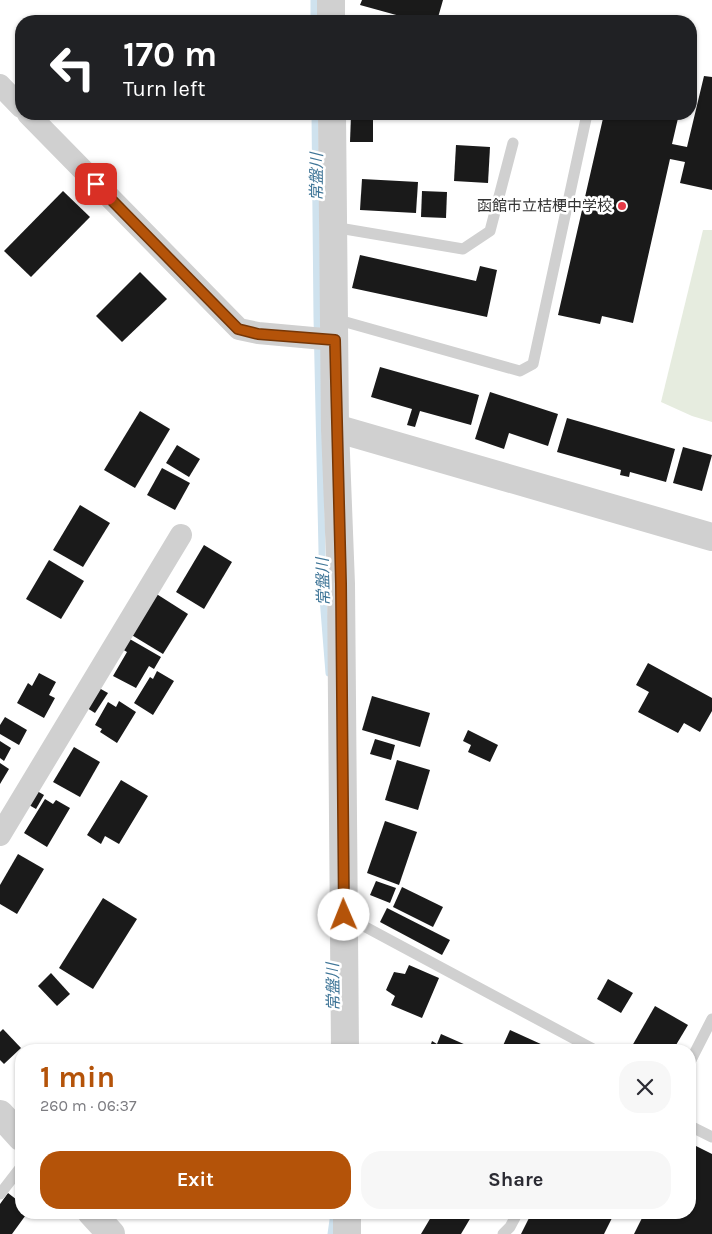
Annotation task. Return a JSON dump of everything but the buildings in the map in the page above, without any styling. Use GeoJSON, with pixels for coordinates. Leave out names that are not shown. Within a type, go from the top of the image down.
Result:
{"type":"FeatureCollection","features":[{"type":"Feature","properties":{"kind":"street"},"geometry":{"type":"LineString","coordinates":[[331,0],[331,15]]}},
{"type":"Feature","properties":{"kind":"street"},"geometry":{"type":"LineString","coordinates":[[0,85],[15,101]]}},
{"type":"Feature","properties":{"kind":"street"},"geometry":{"type":"LineString","coordinates":[[34,120],[238,329],[258,334],[326,334]]}},
{"type":"Feature","properties":{"kind":"street"},"geometry":{"type":"LineString","coordinates":[[332,120],[333,227],[326,334],[335,428],[341,584],[345,1044]]}},
{"type":"Feature","properties":{"kind":"street"},"geometry":{"type":"LineString","coordinates":[[335,428],[712,537]]}},
{"type":"Feature","properties":{"kind":"street"},"geometry":{"type":"LineString","coordinates":[[0,835],[181,535]]}},
{"type":"Feature","properties":{"kind":"street"},"geometry":{"type":"LineString","coordinates":[[0,1114],[15,1130]]}},
{"type":"Feature","properties":{"kind":"street"},"geometry":{"type":"LineString","coordinates":[[97,1219],[111,1234]]}},
{"type":"Feature","properties":{"kind":"street"},"geometry":{"type":"LineString","coordinates":[[347,1219],[347,1234]]}},
{"type":"Feature","properties":{"kind":"lane"},"geometry":{"type":"LineString","coordinates":[[326,334],[520,371],[533,364],[586,120]]}},
{"type":"Feature","properties":{"kind":"lane"},"geometry":{"type":"LineString","coordinates":[[333,227],[462,248],[490,231],[513,144]]}},
{"type":"Feature","properties":{"kind":"lane"},"geometry":{"type":"LineString","coordinates":[[344,915],[584,1044]]}},
{"type":"Feature","properties":{"kind":"lane"},"geometry":{"type":"LineString","coordinates":[[696,1050],[712,1019]]}},
{"type":"Feature","properties":{"kind":"lane"},"geometry":{"type":"LineString","coordinates":[[696,1129],[712,1137]]}},
{"type":"Feature","properties":{"kind":"lane"},"geometry":{"type":"LineString","coordinates":[[0,1194],[15,1175]]}},
{"type":"Feature","properties":{"kind":"lane"},"geometry":{"type":"LineString","coordinates":[[503,1234],[514,1219]]}},
{"type":"Feature","properties":{"kind":"shaded area"},"geometry":{"type":"Polygon","coordinates":[[[703,230],[712,230],[712,422],[692,416],[661,402],[703,230]]]}},
{"type":"Feature","properties":{"kind":"waterway","name":"常盤川"},"geometry":{"type":"LineString","coordinates":[[314,0],[314,15]]}},
{"type":"Feature","properties":{"kind":"waterway","name":"常盤川"},"geometry":{"type":"LineString","coordinates":[[315,120],[323,598],[329,673]]}},
{"type":"Feature","properties":{"kind":"waterway","name":"常盤川"},"geometry":{"type":"LineString","coordinates":[[331,1234],[333,1219]]}},
{"type":"Feature","properties":{"kind":"place","name":"函館市立桔梗中学校"},"geometry":{"type":"Point","coordinates":[622,206]}},
{"type":"Feature","properties":{"kind":"route"},"geometry":{"type":"LineString","coordinates":[[96,184],[219,312],[238,329],[258,334],[335,340],[335,428],[341,584],[344,915]]}}]}
